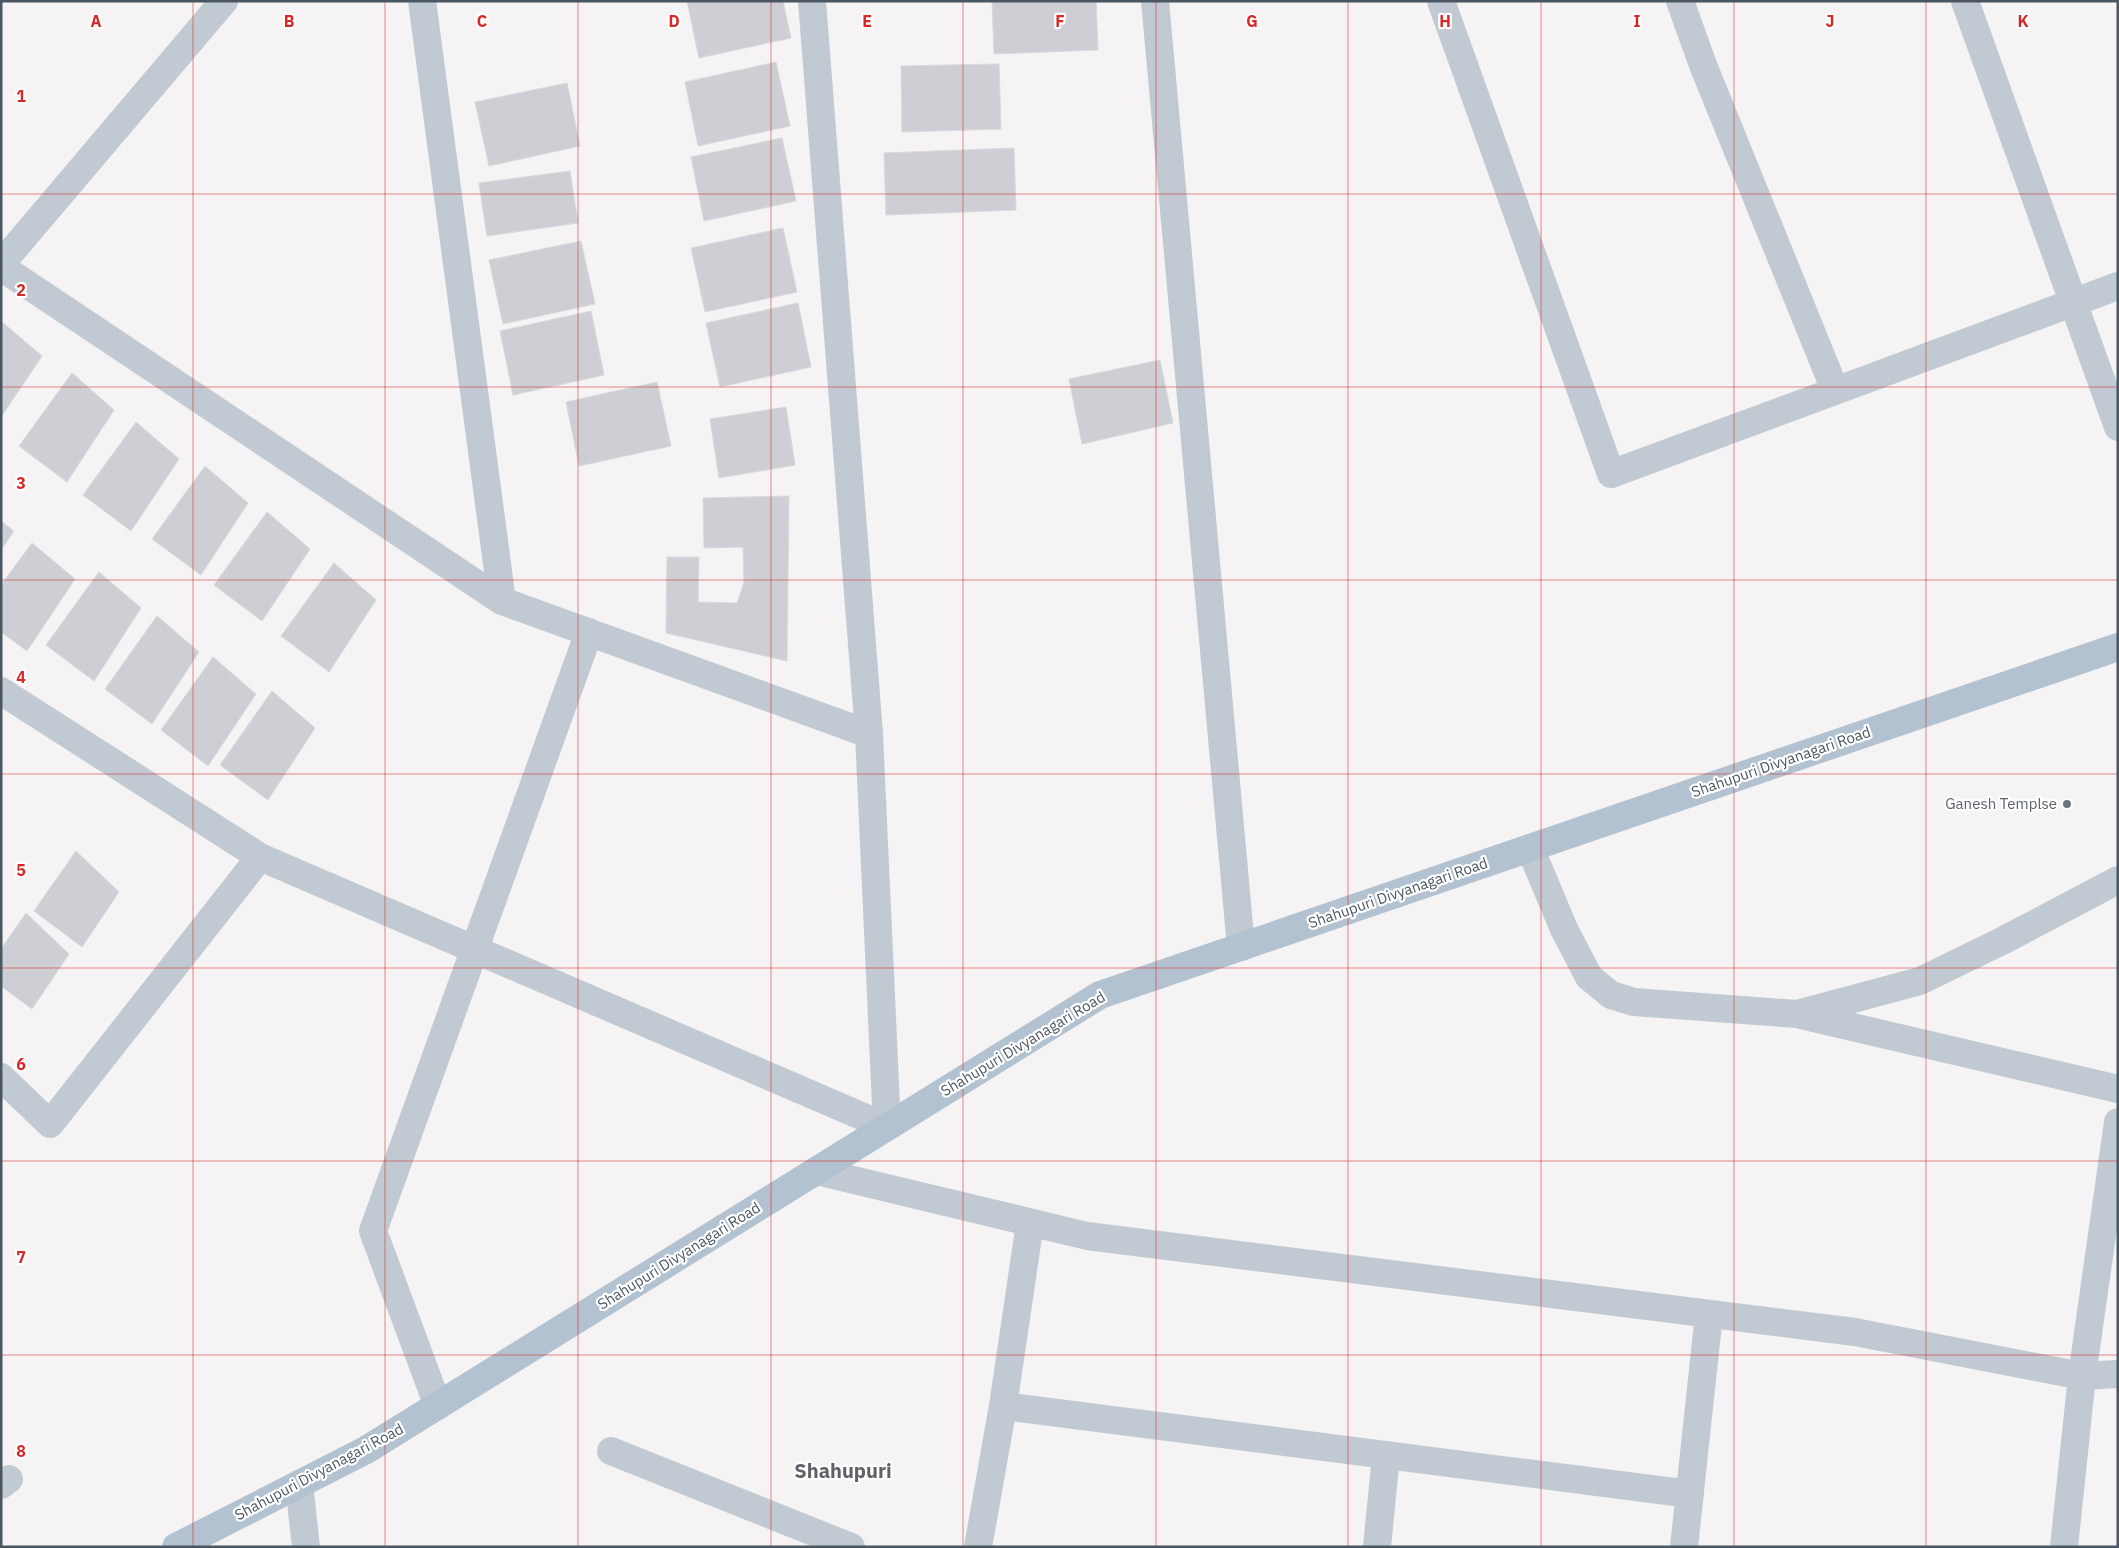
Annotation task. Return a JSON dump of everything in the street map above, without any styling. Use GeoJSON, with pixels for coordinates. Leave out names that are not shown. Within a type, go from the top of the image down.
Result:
{"type":"FeatureCollection","features":[{"type":"Feature","properties":{"kind":"main road","name":"Shahupuri Divyanagari Road"},"geometry":{"type":"LineString","coordinates":[[176,1547],[366,1450],[1100,995],[2118,647]]}},
{"type":"Feature","properties":{"kind":"street"},"geometry":{"type":"LineString","coordinates":[[224,1],[1,266],[502,600],[869,734]]}},
{"type":"Feature","properties":{"kind":"street"},"geometry":{"type":"LineString","coordinates":[[422,1],[502,600]]}},
{"type":"Feature","properties":{"kind":"street"},"geometry":{"type":"LineString","coordinates":[[1,691],[260,857],[886,1127],[869,734],[812,1]]}},
{"type":"Feature","properties":{"kind":"street"},"geometry":{"type":"LineString","coordinates":[[1155,1],[1241,947]]}},
{"type":"Feature","properties":{"kind":"street"},"geometry":{"type":"LineString","coordinates":[[1441,1],[1611,474],[2072,301],[2118,286]]}},
{"type":"Feature","properties":{"kind":"street"},"geometry":{"type":"LineString","coordinates":[[1680,1],[1703,66],[1835,390]]}},
{"type":"Feature","properties":{"kind":"street"},"geometry":{"type":"LineString","coordinates":[[1965,1],[2118,427]]}},
{"type":"Feature","properties":{"kind":"street"},"geometry":{"type":"LineString","coordinates":[[438,1406],[373,1231],[589,632]]}},
{"type":"Feature","properties":{"kind":"street"},"geometry":{"type":"LineString","coordinates":[[1530,848],[1564,929],[1589,977],[1611,995],[1634,1002],[1797,1014],[2118,1089]]}},
{"type":"Feature","properties":{"kind":"street"},"geometry":{"type":"LineString","coordinates":[[1,1077],[50,1124],[260,857]]}},
{"type":"Feature","properties":{"kind":"street"},"geometry":{"type":"LineString","coordinates":[[1797,1014],[1920,981],[2004,940],[2118,880]]}},
{"type":"Feature","properties":{"kind":"street"},"geometry":{"type":"LineString","coordinates":[[2064,1547],[2082,1376],[2118,1122]]}},
{"type":"Feature","properties":{"kind":"street"},"geometry":{"type":"LineString","coordinates":[[816,1171],[1087,1236],[1855,1332],[2082,1376],[2118,1374]]}},
{"type":"Feature","properties":{"kind":"street"},"geometry":{"type":"LineString","coordinates":[[978,1547],[1003,1406],[1030,1223]]}},
{"type":"Feature","properties":{"kind":"street"},"geometry":{"type":"LineString","coordinates":[[1684,1547],[1709,1314]]}},
{"type":"Feature","properties":{"kind":"street"},"geometry":{"type":"LineString","coordinates":[[1003,1406],[1690,1494]]}},
{"type":"Feature","properties":{"kind":"street"},"geometry":{"type":"LineString","coordinates":[[611,1450],[851,1547]]}},
{"type":"Feature","properties":{"kind":"street"},"geometry":{"type":"LineString","coordinates":[[1377,1547],[1386,1455]]}},
{"type":"Feature","properties":{"kind":"street"},"geometry":{"type":"LineString","coordinates":[[299,1484],[306,1547]]}},
{"type":"Feature","properties":{"kind":"building"},"geometry":{"type":"Polygon","coordinates":[[[687,1],[783,1],[791,38],[699,58],[687,1]]]}},
{"type":"Feature","properties":{"kind":"building"},"geometry":{"type":"Polygon","coordinates":[[[992,1],[1096,1],[1098,50],[994,54],[992,1]]]}},
{"type":"Feature","properties":{"kind":"building"},"geometry":{"type":"Polygon","coordinates":[[[776,62],[790,126],[698,146],[685,82],[776,62]]]}},
{"type":"Feature","properties":{"kind":"building"},"geometry":{"type":"Polygon","coordinates":[[[999,64],[1001,129],[902,132],[901,66],[999,64]]]}},
{"type":"Feature","properties":{"kind":"building"},"geometry":{"type":"Polygon","coordinates":[[[567,83],[580,146],[489,166],[475,102],[567,83]]]}},
{"type":"Feature","properties":{"kind":"building"},"geometry":{"type":"Polygon","coordinates":[[[782,138],[796,201],[704,221],[691,157],[782,138]]]}},
{"type":"Feature","properties":{"kind":"building"},"geometry":{"type":"Polygon","coordinates":[[[1014,148],[1016,210],[886,215],[884,153],[1014,148]]]}},
{"type":"Feature","properties":{"kind":"building"},"geometry":{"type":"Polygon","coordinates":[[[570,171],[578,223],[487,236],[479,183],[570,171]]]}},
{"type":"Feature","properties":{"kind":"building"},"geometry":{"type":"Polygon","coordinates":[[[783,228],[797,292],[705,312],[691,248],[783,228]]]}},
{"type":"Feature","properties":{"kind":"building"},"geometry":{"type":"Polygon","coordinates":[[[581,241],[595,304],[503,324],[489,260],[581,241]]]}},
{"type":"Feature","properties":{"kind":"building"},"geometry":{"type":"Polygon","coordinates":[[[798,303],[811,367],[720,387],[706,323],[798,303]]]}},
{"type":"Feature","properties":{"kind":"building"},"geometry":{"type":"Polygon","coordinates":[[[591,311],[604,375],[513,395],[500,331],[591,311]]]}},
{"type":"Feature","properties":{"kind":"building"},"geometry":{"type":"Polygon","coordinates":[[[1,321],[42,356],[1,417],[1,321]]]}},
{"type":"Feature","properties":{"kind":"building"},"geometry":{"type":"Polygon","coordinates":[[[1160,360],[1173,423],[1082,444],[1069,379],[1160,360]]]}},
{"type":"Feature","properties":{"kind":"building"},"geometry":{"type":"Polygon","coordinates":[[[72,373],[114,410],[67,482],[19,446],[72,373]]]}},
{"type":"Feature","properties":{"kind":"building"},"geometry":{"type":"Polygon","coordinates":[[[657,382],[671,446],[579,466],[566,402],[657,382]]]}},
{"type":"Feature","properties":{"kind":"building"},"geometry":{"type":"Polygon","coordinates":[[[786,407],[795,465],[719,478],[710,419],[786,407]]]}},
{"type":"Feature","properties":{"kind":"building"},"geometry":{"type":"Polygon","coordinates":[[[136,422],[179,459],[131,531],[83,495],[136,422]]]}},
{"type":"Feature","properties":{"kind":"building"},"geometry":{"type":"Polygon","coordinates":[[[205,466],[248,503],[201,575],[152,539],[205,466]]]}},
{"type":"Feature","properties":{"kind":"building"},"geometry":{"type":"Polygon","coordinates":[[[789,496],[787,661],[666,633],[667,557],[699,557],[698,602],[737,603],[744,582],[743,547],[704,548],[703,498],[789,496]]]}},
{"type":"Feature","properties":{"kind":"building"},"geometry":{"type":"Polygon","coordinates":[[[267,512],[310,549],[262,621],[214,585],[267,512]]]}},
{"type":"Feature","properties":{"kind":"building"},"geometry":{"type":"Polygon","coordinates":[[[1,521],[14,531],[1,550],[1,521]]]}},
{"type":"Feature","properties":{"kind":"building"},"geometry":{"type":"Polygon","coordinates":[[[32,543],[75,579],[27,651],[1,632],[1,585],[32,543]]]}},
{"type":"Feature","properties":{"kind":"building"},"geometry":{"type":"Polygon","coordinates":[[[334,563],[376,600],[329,672],[281,636],[334,563]]]}},
{"type":"Feature","properties":{"kind":"building"},"geometry":{"type":"Polygon","coordinates":[[[99,572],[141,608],[94,681],[46,645],[99,572]]]}},
{"type":"Feature","properties":{"kind":"building"},"geometry":{"type":"Polygon","coordinates":[[[157,616],[199,652],[152,724],[105,689],[157,616]]]}},
{"type":"Feature","properties":{"kind":"building"},"geometry":{"type":"Polygon","coordinates":[[[213,657],[256,694],[208,766],[161,730],[213,657]]]}},
{"type":"Feature","properties":{"kind":"building"},"geometry":{"type":"Polygon","coordinates":[[[272,691],[315,728],[268,800],[220,765],[272,691]]]}},
{"type":"Feature","properties":{"kind":"building"},"geometry":{"type":"Polygon","coordinates":[[[76,851],[119,892],[82,947],[34,911],[76,851]]]}},
{"type":"Feature","properties":{"kind":"building"},"geometry":{"type":"Polygon","coordinates":[[[26,913],[69,954],[32,1009],[1,986],[1,949],[26,913]]]}},
{"type":"Feature","properties":{"kind":"place","name":"Ganesh Templse"},"geometry":{"type":"Point","coordinates":[2067,804]}},
{"type":"Feature","properties":{"kind":"district","name":"Shahupuri"},"geometry":{"type":"Point","coordinates":[843,1471]}}]}
